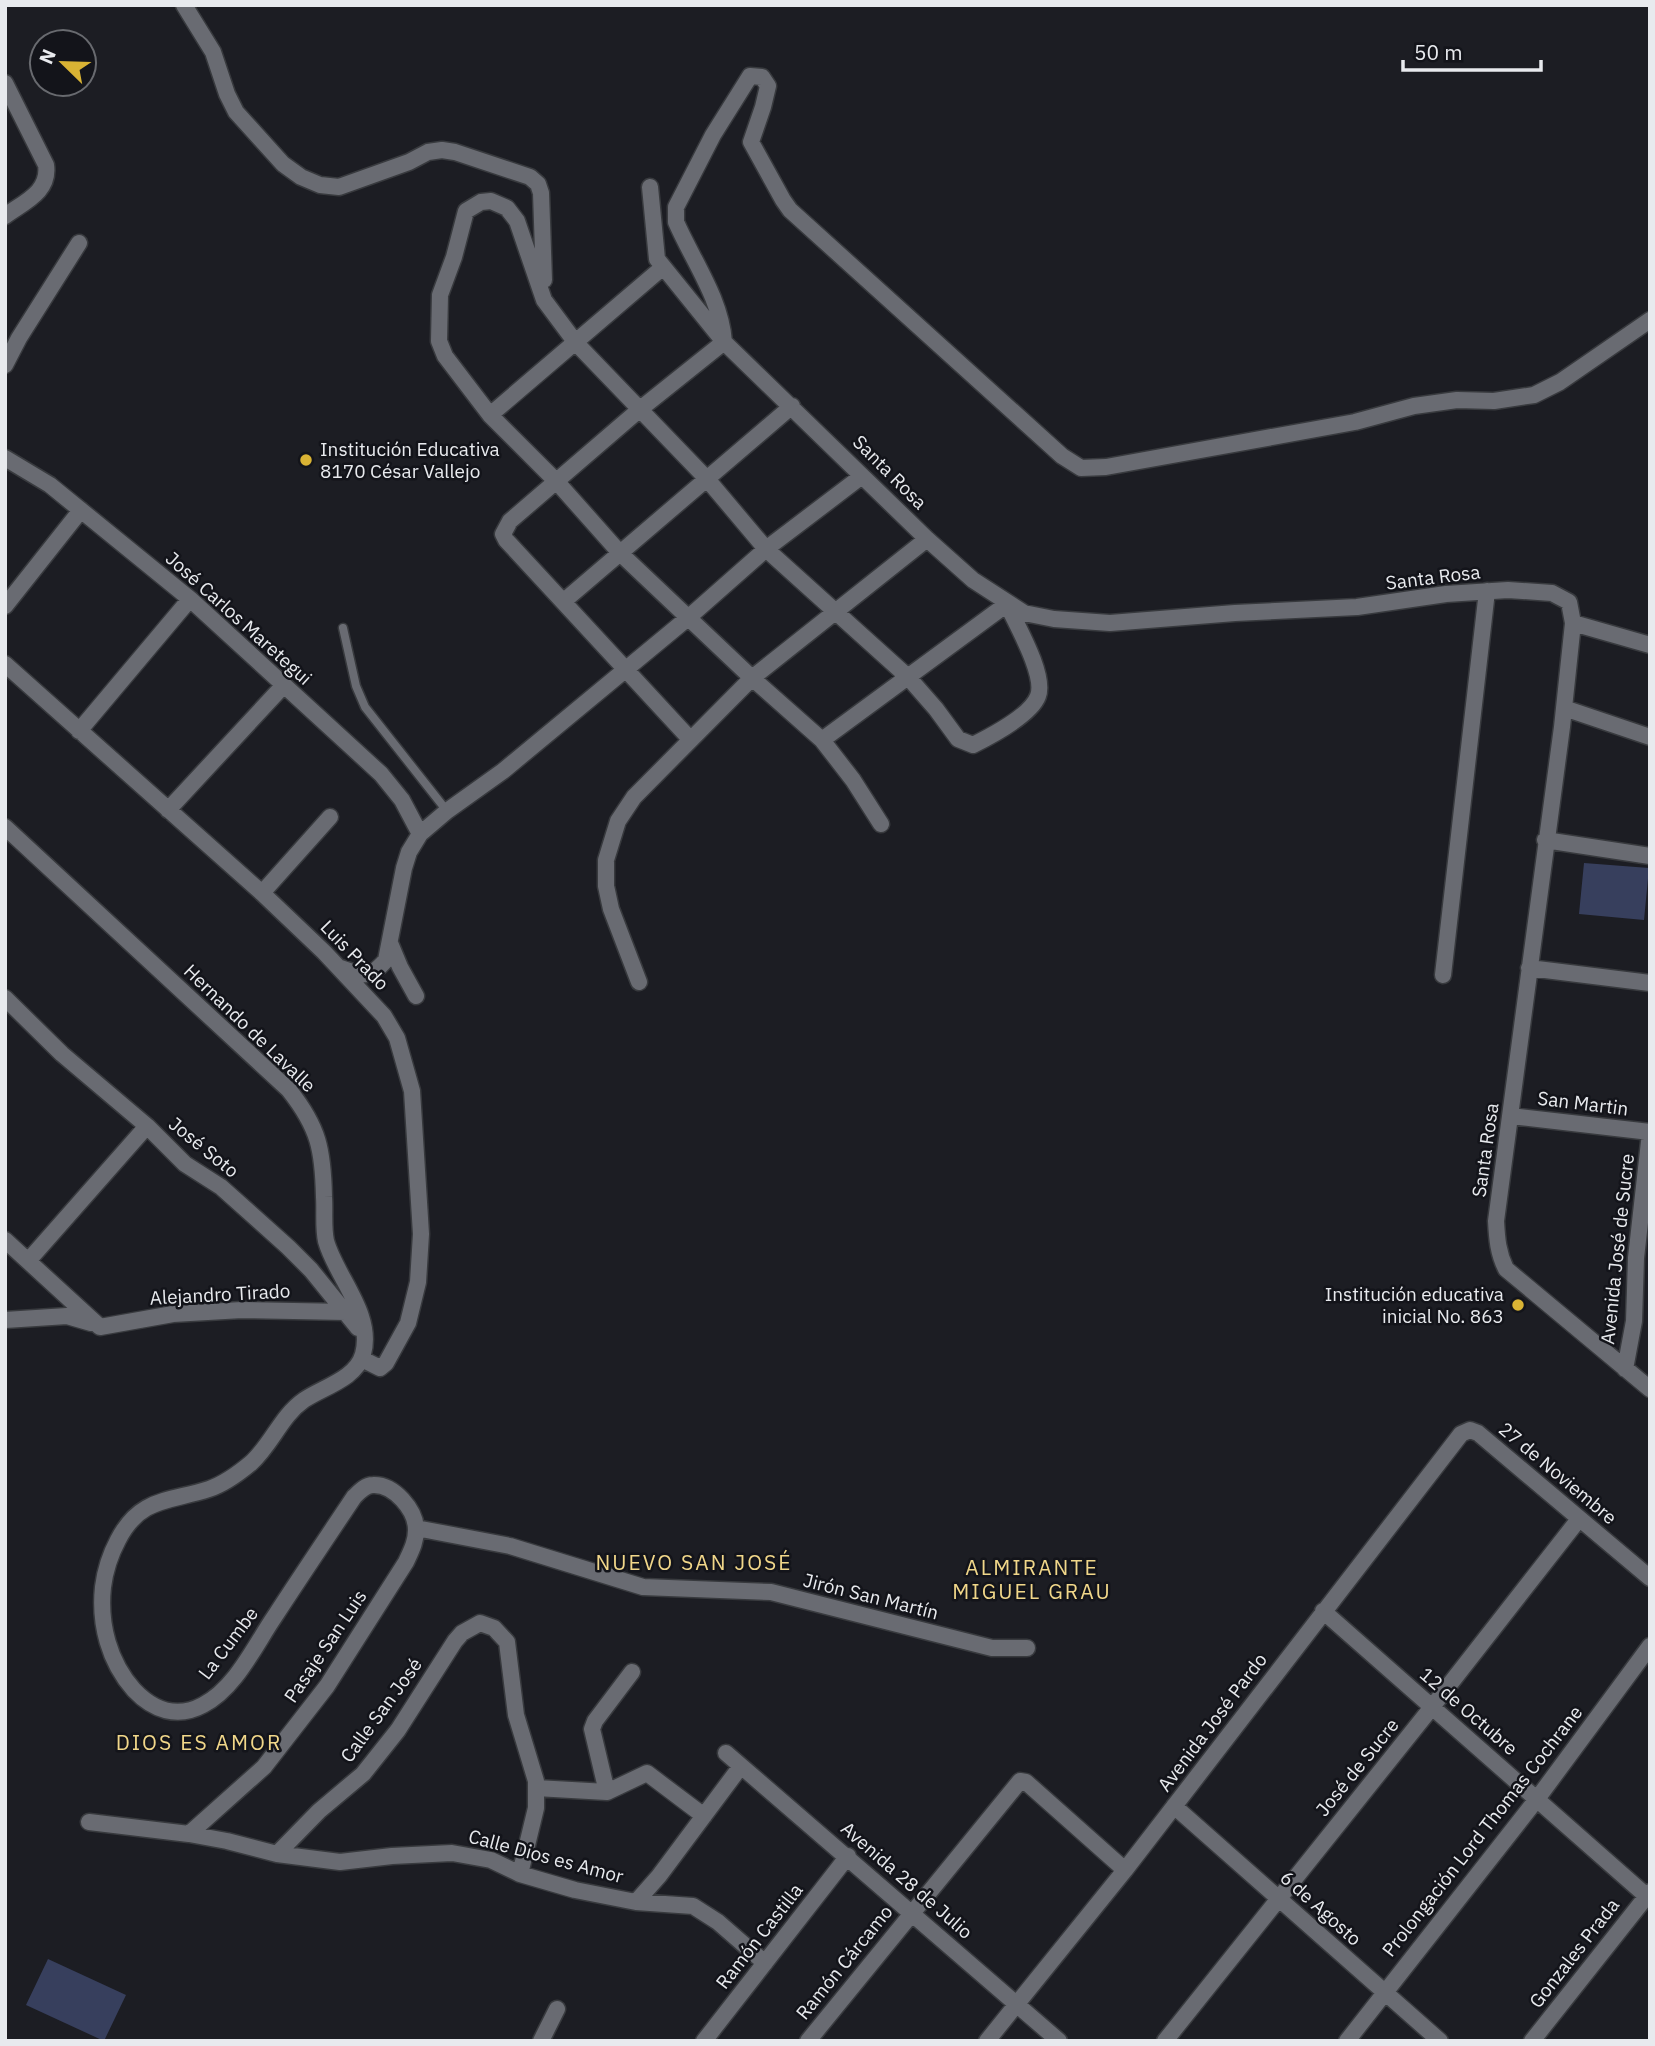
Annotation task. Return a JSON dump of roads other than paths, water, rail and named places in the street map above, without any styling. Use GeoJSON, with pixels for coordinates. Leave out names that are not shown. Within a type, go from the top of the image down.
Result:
{"type":"FeatureCollection","features":[{"type":"Feature","properties":{"kind":"street"},"geometry":{"type":"LineString","coordinates":[[184,5],[213,52],[236,112],[283,164],[301,177],[339,187],[409,162],[428,152],[442,150],[530,177],[538,184],[541,193],[544,300]]}},
{"type":"Feature","properties":{"kind":"street"},"geometry":{"type":"LineString","coordinates":[[690,739],[503,534],[510,521],[639,410],[724,342],[723,324],[718,308],[676,222],[676,207],[713,135],[750,76],[762,78],[768,86],[751,142],[783,201],[1062,456],[1081,468],[1106,467],[1355,422],[1414,406],[1457,400],[1494,401],[1534,395],[1560,382],[1650,320]]}},
{"type":"Feature","properties":{"kind":"street"},"geometry":{"type":"LineString","coordinates":[[5,83],[46,165],[47,173],[40,191],[5,216]]}},
{"type":"Feature","properties":{"kind":"street","name":"Santa Rosa"},"geometry":{"type":"LineString","coordinates":[[650,187],[656,254],[662,268],[724,342],[927,539],[973,580],[1024,613],[1110,624],[1235,613],[1357,607],[1487,590],[1552,593],[1569,602],[1573,623],[1564,708],[1496,1221],[1499,1255],[1506,1269],[1650,1389]]}},
{"type":"Feature","properties":{"kind":"street"},"geometry":{"type":"LineString","coordinates":[[822,740],[908,677],[1007,604],[1037,669],[1040,687],[1038,698],[1018,718],[973,745],[958,739],[908,677],[766,549],[707,479],[576,343],[544,300],[517,221],[507,208],[491,201],[481,202],[466,211],[454,257],[440,295],[439,341],[445,356],[491,415],[557,482],[620,553],[822,740],[853,780],[881,824]]}},
{"type":"Feature","properties":{"kind":"street"},"geometry":{"type":"LineString","coordinates":[[5,365],[12,334],[79,243]]}},
{"type":"Feature","properties":{"kind":"street"},"geometry":{"type":"LineString","coordinates":[[491,415],[662,268]]}},
{"type":"Feature","properties":{"kind":"street"},"geometry":{"type":"LineString","coordinates":[[564,601],[792,406]]}},
{"type":"Feature","properties":{"kind":"street","name":"José Carlos Maretegui"},"geometry":{"type":"LineString","coordinates":[[5,458],[50,485],[190,599],[381,774],[402,800],[420,834]]}},
{"type":"Feature","properties":{"kind":"street"},"geometry":{"type":"LineString","coordinates":[[339,967],[363,976],[377,971],[386,960],[404,868],[409,852],[420,834],[503,771],[689,617],[766,549],[862,476]]}},
{"type":"Feature","properties":{"kind":"street"},"geometry":{"type":"LineString","coordinates":[[5,606],[81,510]]}},
{"type":"Feature","properties":{"kind":"street"},"geometry":{"type":"LineString","coordinates":[[639,982],[611,909],[606,886],[606,860],[618,821],[634,797],[752,678],[927,539]]}},
{"type":"Feature","properties":{"kind":"street"},"geometry":{"type":"LineString","coordinates":[[1443,975],[1487,590]]}},
{"type":"Feature","properties":{"kind":"street"},"geometry":{"type":"LineString","coordinates":[[79,731],[190,599]]}},
{"type":"Feature","properties":{"kind":"street"},"geometry":{"type":"LineString","coordinates":[[1573,623],[1650,645]]}},
{"type":"Feature","properties":{"kind":"street","name":"Luis Prado"},"geometry":{"type":"LineString","coordinates":[[5,664],[262,893],[339,967],[384,1016],[397,1038],[412,1091],[417,1140],[421,1234],[418,1282],[408,1323],[383,1367],[362,1359]]}},
{"type":"Feature","properties":{"kind":"street"},"geometry":{"type":"LineString","coordinates":[[168,810],[284,685]]}},
{"type":"Feature","properties":{"kind":"street"},"geometry":{"type":"LineString","coordinates":[[1564,708],[1650,737]]}},
{"type":"Feature","properties":{"kind":"street"},"geometry":{"type":"LineString","coordinates":[[262,893],[330,817]]}},
{"type":"Feature","properties":{"kind":"street","name":"Hernando de Lavalle"},"geometry":{"type":"LineString","coordinates":[[5,827],[289,1090],[304,1109],[318,1136],[322,1158],[326,1239],[355,1303],[366,1339],[362,1359]]}},
{"type":"Feature","properties":{"kind":"street"},"geometry":{"type":"LineString","coordinates":[[1545,840],[1650,856]]}},
{"type":"Feature","properties":{"kind":"street"},"geometry":{"type":"LineString","coordinates":[[390,943],[416,996]]}},
{"type":"Feature","properties":{"kind":"street"},"geometry":{"type":"LineString","coordinates":[[1530,968],[1650,983]]}},
{"type":"Feature","properties":{"kind":"street","name":"José Soto"},"geometry":{"type":"LineString","coordinates":[[5,998],[62,1054],[147,1126],[185,1164],[221,1187],[288,1247],[346,1311],[366,1339]]}},
{"type":"Feature","properties":{"kind":"street","name":"San Martin"},"geometry":{"type":"LineString","coordinates":[[1511,1116],[1650,1133]]}},
{"type":"Feature","properties":{"kind":"street"},"geometry":{"type":"LineString","coordinates":[[28,1261],[147,1126]]}},
{"type":"Feature","properties":{"kind":"street","name":"Avenida José de Sucre"},"geometry":{"type":"LineString","coordinates":[[1625,1369],[1634,1321],[1636,1258],[1650,1133]]}},
{"type":"Feature","properties":{"kind":"street"},"geometry":{"type":"LineString","coordinates":[[5,1240],[100,1327]]}},
{"type":"Feature","properties":{"kind":"street","name":"Alejandro Tirado"},"geometry":{"type":"LineString","coordinates":[[100,1327],[173,1314],[242,1310],[346,1311]]}},
{"type":"Feature","properties":{"kind":"street"},"geometry":{"type":"LineString","coordinates":[[5,1320],[81,1318],[100,1327]]}},
{"type":"Feature","properties":{"kind":"street","name":"La Cumbe"},"geometry":{"type":"LineString","coordinates":[[362,1359],[343,1378],[290,1411],[252,1462],[232,1476],[210,1488],[159,1502],[135,1515],[112,1551],[103,1585],[103,1618],[110,1650],[129,1684],[151,1704],[174,1713],[202,1706],[232,1680],[354,1497],[363,1488],[373,1485],[392,1491],[408,1507],[416,1528]]}},
{"type":"Feature","properties":{"kind":"street","name":"27 de Noviembre"},"geometry":{"type":"LineString","coordinates":[[1469,1430],[1478,1433],[1650,1578]]}},
{"type":"Feature","properties":{"kind":"street","name":"Avenida José Pardo"},"geometry":{"type":"LineString","coordinates":[[987,2041],[1125,1870],[1461,1434],[1469,1430]]}},
{"type":"Feature","properties":{"kind":"street","name":"José de Sucre"},"geometry":{"type":"LineString","coordinates":[[1165,2041],[1579,1518]]}},
{"type":"Feature","properties":{"kind":"street","name":"Jirón San Martín"},"geometry":{"type":"LineString","coordinates":[[416,1528],[509,1546],[643,1587],[771,1592],[992,1648],[1027,1648]]}},
{"type":"Feature","properties":{"kind":"street","name":"Pasaje San Luis"},"geometry":{"type":"LineString","coordinates":[[189,1834],[264,1767],[327,1686],[406,1562],[415,1543],[416,1528]]}},
{"type":"Feature","properties":{"kind":"street","name":"12 de Octubre"},"geometry":{"type":"LineString","coordinates":[[1323,1611],[1649,1896]]}},
{"type":"Feature","properties":{"kind":"street","name":"Calle San José"},"geometry":{"type":"LineString","coordinates":[[277,1854],[319,1811],[363,1773],[398,1730],[462,1633],[480,1623],[494,1628],[507,1642],[516,1715],[536,1788]]}},
{"type":"Feature","properties":{"kind":"street","name":"Prolongación Lord Thomas Cochrane"},"geometry":{"type":"LineString","coordinates":[[1347,2041],[1537,1799],[1650,1646]]}},
{"type":"Feature","properties":{"kind":"street"},"geometry":{"type":"LineString","coordinates":[[607,1792],[592,1729],[595,1721],[632,1672]]}},
{"type":"Feature","properties":{"kind":"street","name":"Avenida 28 de Julio"},"geometry":{"type":"LineString","coordinates":[[726,1753],[1059,2041]]}},
{"type":"Feature","properties":{"kind":"street"},"geometry":{"type":"LineString","coordinates":[[636,1902],[741,1766]]}},
{"type":"Feature","properties":{"kind":"street"},"geometry":{"type":"LineString","coordinates":[[520,1874],[534,1820],[536,1788],[607,1792],[646,1773],[704,1816]]}},
{"type":"Feature","properties":{"kind":"street","name":"Ramón Cárcamo"},"geometry":{"type":"LineString","coordinates":[[808,2041],[1020,1781],[1026,1782],[1125,1870]]}},
{"type":"Feature","properties":{"kind":"street","name":"6 de Agosto"},"geometry":{"type":"LineString","coordinates":[[1174,1806],[1440,2041]]}},
{"type":"Feature","properties":{"kind":"street","name":"Calle Dios es Amor"},"geometry":{"type":"LineString","coordinates":[[89,1822],[189,1834],[277,1854],[340,1862],[452,1853],[491,1860],[520,1874],[575,1890],[636,1902],[693,1906],[718,1922],[765,1963]]}},
{"type":"Feature","properties":{"kind":"street","name":"Ramón Castilla"},"geometry":{"type":"LineString","coordinates":[[704,2041],[848,1856]]}},
{"type":"Feature","properties":{"kind":"street","name":"Gonzales Prada"},"geometry":{"type":"LineString","coordinates":[[1532,2041],[1649,1896]]}},
{"type":"Feature","properties":{"kind":"street"},"geometry":{"type":"LineString","coordinates":[[541,2041],[557,2009]]}},
{"type":"Feature","properties":{"kind":"lane"},"geometry":{"type":"LineString","coordinates":[[343,628],[356,686],[365,706],[447,811]]}},
{"type":"Feature","properties":{"kind":"place","name":"Institución Educativa 8170 César Vallejo"},"geometry":{"type":"Point","coordinates":[306,460]}},
{"type":"Feature","properties":{"kind":"place","name":"Institución educativa inicial No. 863"},"geometry":{"type":"Point","coordinates":[1518,1305]}},
{"type":"Feature","properties":{"kind":"district","name":"NUEVO SAN JOSÉ"},"geometry":{"type":"Point","coordinates":[694,1562]}},
{"type":"Feature","properties":{"kind":"district","name":"ALMIRANTE MIGUEL GRAU"},"geometry":{"type":"Point","coordinates":[1032,1579]}},
{"type":"Feature","properties":{"kind":"district","name":"DIOS ES AMOR"},"geometry":{"type":"Point","coordinates":[199,1742]}}]}
